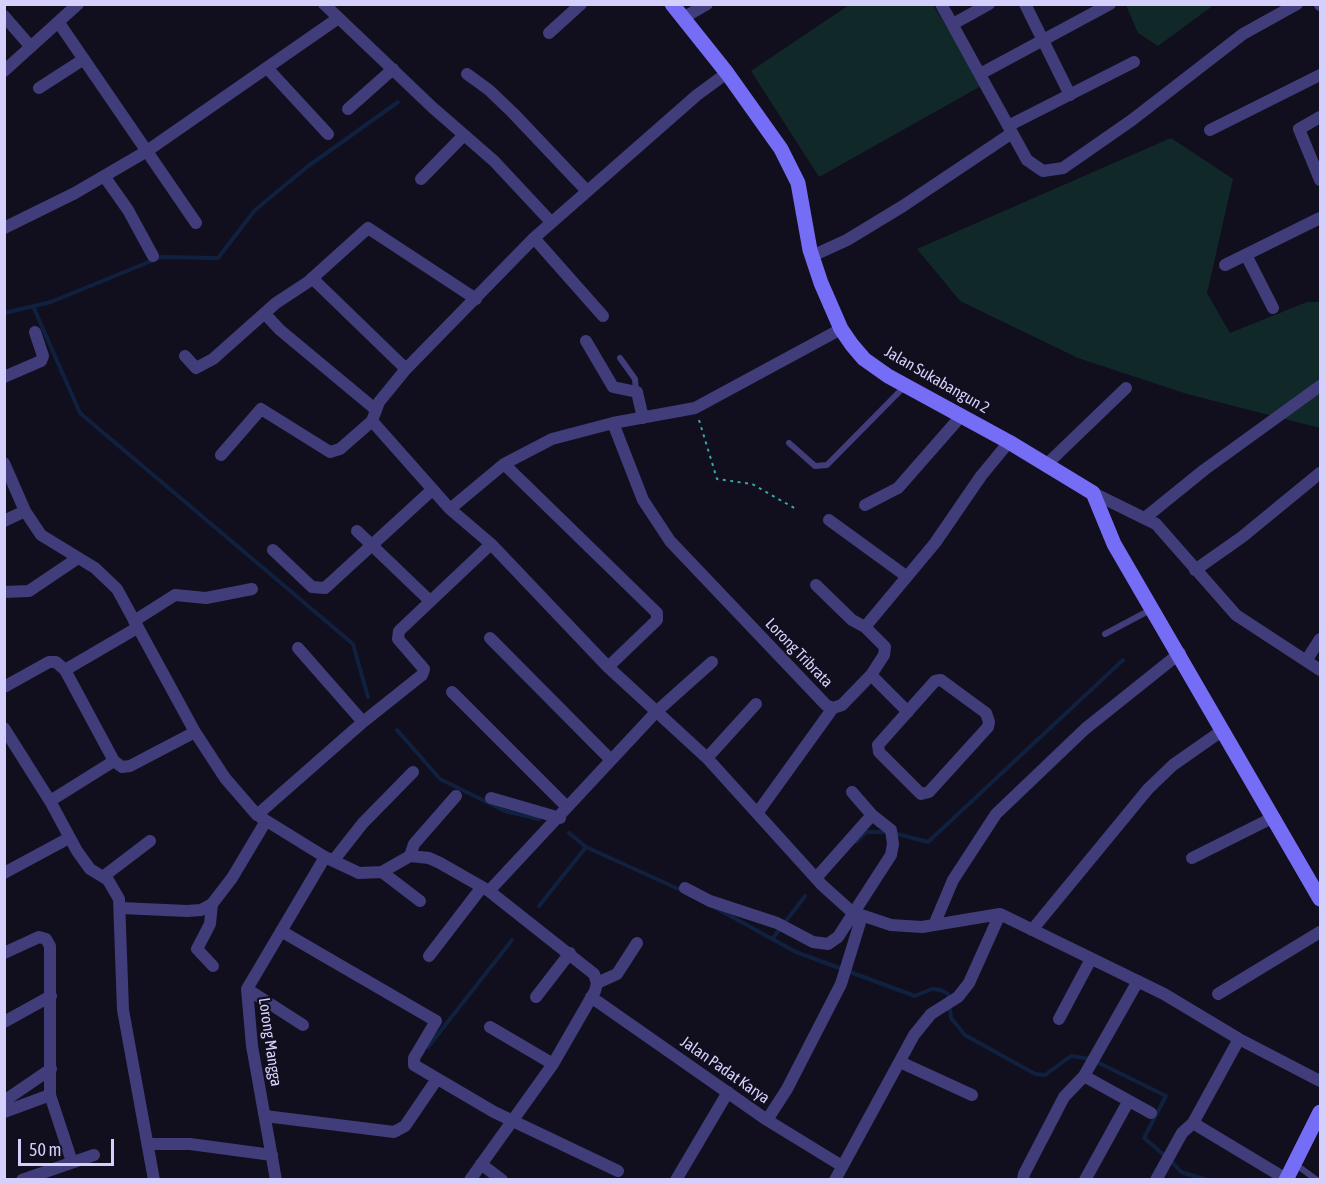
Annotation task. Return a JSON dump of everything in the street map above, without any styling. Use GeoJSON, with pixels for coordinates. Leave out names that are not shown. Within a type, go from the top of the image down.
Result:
{"type":"FeatureCollection","features":[{"type":"Feature","properties":{"kind":"street"},"geometry":{"type":"LineString","coordinates":[[4,71],[78,4]]}},
{"type":"Feature","properties":{"kind":"street"},"geometry":{"type":"LineString","coordinates":[[324,4],[337,19],[494,161],[551,222]]}},
{"type":"Feature","properties":{"kind":"street"},"geometry":{"type":"LineString","coordinates":[[549,33],[581,4]]}},
{"type":"Feature","properties":{"kind":"street","name":"Jalan Sukabangun 2"},"geometry":{"type":"LineString","coordinates":[[672,4],[727,73],[781,149],[798,183],[812,256],[841,328],[864,359],[906,386],[962,415],[1093,493],[1146,517],[1168,536],[1236,615],[1320,670]]}},
{"type":"Feature","properties":{"kind":"street"},"geometry":{"type":"LineString","coordinates":[[683,18],[707,4]]}},
{"type":"Feature","properties":{"kind":"street"},"geometry":{"type":"LineString","coordinates":[[941,4],[1027,160],[1043,171],[1063,168],[1132,120],[1243,34],[1297,4]]}},
{"type":"Feature","properties":{"kind":"street"},"geometry":{"type":"LineString","coordinates":[[953,24],[988,4]]}},
{"type":"Feature","properties":{"kind":"street"},"geometry":{"type":"LineString","coordinates":[[1025,4],[1070,95]]}},
{"type":"Feature","properties":{"kind":"street"},"geometry":{"type":"LineString","coordinates":[[980,74],[1110,4]]}},
{"type":"Feature","properties":{"kind":"street"},"geometry":{"type":"LineString","coordinates":[[4,16],[31,46]]}},
{"type":"Feature","properties":{"kind":"street"},"geometry":{"type":"LineString","coordinates":[[4,228],[147,151],[337,19]]}},
{"type":"Feature","properties":{"kind":"street"},"geometry":{"type":"LineString","coordinates":[[59,23],[196,223]]}},
{"type":"Feature","properties":{"kind":"street"},"geometry":{"type":"LineString","coordinates":[[39,88],[84,59]]}},
{"type":"Feature","properties":{"kind":"street"},"geometry":{"type":"LineString","coordinates":[[812,256],[847,240],[903,206],[1010,130],[1070,95],[1134,62]]}},
{"type":"Feature","properties":{"kind":"street"},"geometry":{"type":"LineString","coordinates":[[268,69],[328,134]]}},
{"type":"Feature","properties":{"kind":"street"},"geometry":{"type":"LineString","coordinates":[[348,109],[393,69]]}},
{"type":"Feature","properties":{"kind":"street"},"geometry":{"type":"LineString","coordinates":[[220,455],[261,409],[330,452],[340,449],[373,415],[406,369],[534,238],[727,73]]}},
{"type":"Feature","properties":{"kind":"street"},"geometry":{"type":"LineString","coordinates":[[467,74],[489,90],[513,113],[587,191]]}},
{"type":"Feature","properties":{"kind":"street"},"geometry":{"type":"LineString","coordinates":[[1210,130],[1320,75]]}},
{"type":"Feature","properties":{"kind":"street"},"geometry":{"type":"LineString","coordinates":[[1320,117],[1299,129],[1320,180]]}},
{"type":"Feature","properties":{"kind":"street"},"geometry":{"type":"LineString","coordinates":[[421,179],[464,135]]}},
{"type":"Feature","properties":{"kind":"street"},"geometry":{"type":"LineString","coordinates":[[104,176],[128,210],[153,256]]}},
{"type":"Feature","properties":{"kind":"street"},"geometry":{"type":"LineString","coordinates":[[1225,265],[1320,218]]}},
{"type":"Feature","properties":{"kind":"street"},"geometry":{"type":"LineString","coordinates":[[185,356],[196,368],[231,345],[276,303],[312,278],[368,228],[476,299]]}},
{"type":"Feature","properties":{"kind":"street"},"geometry":{"type":"LineString","coordinates":[[534,238],[603,316]]}},
{"type":"Feature","properties":{"kind":"street"},"geometry":{"type":"LineString","coordinates":[[1246,255],[1273,308]]}},
{"type":"Feature","properties":{"kind":"street"},"geometry":{"type":"LineString","coordinates":[[312,278],[406,369]]}},
{"type":"Feature","properties":{"kind":"street"},"geometry":{"type":"LineString","coordinates":[[265,314],[373,415],[432,490],[491,544],[608,667],[707,759],[758,812],[816,878],[857,914],[905,927],[934,925],[999,914],[1138,981],[1239,1039],[1320,1081]]}},
{"type":"Feature","properties":{"kind":"street"},"geometry":{"type":"LineString","coordinates":[[450,508],[504,464],[552,439],[614,423],[695,408],[841,328]]}},
{"type":"Feature","properties":{"kind":"street"},"geometry":{"type":"LineString","coordinates":[[4,377],[41,361],[42,348],[35,332]]}},
{"type":"Feature","properties":{"kind":"street"},"geometry":{"type":"LineString","coordinates":[[586,341],[613,387],[637,392],[643,418]]}},
{"type":"Feature","properties":{"kind":"street"},"geometry":{"type":"LineString","coordinates":[[1146,517],[1204,470],[1320,386]]}},
{"type":"Feature","properties":{"kind":"street"},"geometry":{"type":"LineString","coordinates":[[1046,465],[1126,388]]}},
{"type":"Feature","properties":{"kind":"street"},"geometry":{"type":"LineString","coordinates":[[866,505],[898,488],[962,415]]}},
{"type":"Feature","properties":{"kind":"street","name":"Lorong Tribrata"},"geometry":{"type":"LineString","coordinates":[[614,423],[643,500],[670,541],[826,705],[833,708],[842,705],[871,675],[885,651],[876,634],[865,627]]}},
{"type":"Feature","properties":{"kind":"street"},"geometry":{"type":"LineString","coordinates":[[816,585],[852,620],[865,627],[935,543],[981,476],[1009,442]]}},
{"type":"Feature","properties":{"kind":"street"},"geometry":{"type":"LineString","coordinates":[[4,463],[25,511],[41,535],[95,568],[117,588],[195,732],[225,778],[262,818],[329,859],[359,873],[382,872],[410,856],[429,858],[486,889],[591,970],[597,983]]}},
{"type":"Feature","properties":{"kind":"street"},"geometry":{"type":"LineString","coordinates":[[504,464],[657,613],[657,620],[608,667]]}},
{"type":"Feature","properties":{"kind":"street"},"geometry":{"type":"LineString","coordinates":[[1195,570],[1242,537],[1320,473]]}},
{"type":"Feature","properties":{"kind":"street"},"geometry":{"type":"LineString","coordinates":[[273,550],[312,586],[325,588],[432,490]]}},
{"type":"Feature","properties":{"kind":"street"},"geometry":{"type":"LineString","coordinates":[[1093,493],[1109,534],[1154,608],[1320,899]]}},
{"type":"Feature","properties":{"kind":"street"},"geometry":{"type":"LineString","coordinates":[[4,521],[25,511]]}},
{"type":"Feature","properties":{"kind":"street"},"geometry":{"type":"LineString","coordinates":[[829,520],[906,576]]}},
{"type":"Feature","properties":{"kind":"street"},"geometry":{"type":"LineString","coordinates":[[357,531],[430,601]]}},
{"type":"Feature","properties":{"kind":"street"},"geometry":{"type":"LineString","coordinates":[[121,908],[187,911],[201,910],[212,904],[232,878],[262,818],[363,722],[422,675],[424,669],[398,639],[398,633],[491,544]]}},
{"type":"Feature","properties":{"kind":"street"},"geometry":{"type":"LineString","coordinates":[[4,592],[30,591],[78,558]]}},
{"type":"Feature","properties":{"kind":"street"},"geometry":{"type":"LineString","coordinates":[[65,670],[135,625],[175,595],[206,598],[252,589]]}},
{"type":"Feature","properties":{"kind":"street"},"geometry":{"type":"LineString","coordinates":[[490,638],[611,760]]}},
{"type":"Feature","properties":{"kind":"street"},"geometry":{"type":"LineString","coordinates":[[1306,661],[1320,639]]}},
{"type":"Feature","properties":{"kind":"street"},"geometry":{"type":"LineString","coordinates":[[298,648],[363,722]]}},
{"type":"Feature","properties":{"kind":"street"},"geometry":{"type":"LineString","coordinates":[[934,925],[950,886],[996,814],[1085,729],[1180,653]]}},
{"type":"Feature","properties":{"kind":"street"},"geometry":{"type":"LineString","coordinates":[[4,687],[49,662],[56,662],[65,670],[114,761],[119,766],[130,766],[195,732]]}},
{"type":"Feature","properties":{"kind":"street"},"geometry":{"type":"LineString","coordinates":[[429,956],[486,889],[547,827],[560,818],[567,807],[656,712],[712,662]]}},
{"type":"Feature","properties":{"kind":"street"},"geometry":{"type":"LineString","coordinates":[[871,675],[908,712]]}},
{"type":"Feature","properties":{"kind":"street"},"geometry":{"type":"LineString","coordinates":[[939,680],[945,682],[989,717],[988,727],[924,795],[916,792],[878,749],[880,742],[908,712],[935,681],[939,680]]}},
{"type":"Feature","properties":{"kind":"street"},"geometry":{"type":"LineString","coordinates":[[452,692],[567,807]]}},
{"type":"Feature","properties":{"kind":"street"},"geometry":{"type":"LineString","coordinates":[[707,759],[756,704]]}},
{"type":"Feature","properties":{"kind":"street"},"geometry":{"type":"LineString","coordinates":[[758,812],[833,708]]}},
{"type":"Feature","properties":{"kind":"street"},"geometry":{"type":"LineString","coordinates":[[4,728],[90,869],[104,876],[117,892],[121,908],[123,1010],[154,1179]]}},
{"type":"Feature","properties":{"kind":"street"},"geometry":{"type":"LineString","coordinates":[[1032,930],[1148,789],[1173,765],[1223,729]]}},
{"type":"Feature","properties":{"kind":"street"},"geometry":{"type":"LineString","coordinates":[[50,801],[114,761]]}},
{"type":"Feature","properties":{"kind":"street","name":"Lorong Mangga"},"geometry":{"type":"LineString","coordinates":[[276,1179],[246,1005],[247,989],[281,931],[329,859],[413,772]]}},
{"type":"Feature","properties":{"kind":"street"},"geometry":{"type":"LineString","coordinates":[[685,888],[710,901],[783,925],[813,942],[828,944],[857,914],[891,855],[892,833],[852,792]]}},
{"type":"Feature","properties":{"kind":"street"},"geometry":{"type":"LineString","coordinates":[[410,856],[414,844],[456,796]]}},
{"type":"Feature","properties":{"kind":"street"},"geometry":{"type":"LineString","coordinates":[[491,798],[560,818]]}},
{"type":"Feature","properties":{"kind":"street"},"geometry":{"type":"LineString","coordinates":[[816,878],[872,815]]}},
{"type":"Feature","properties":{"kind":"street"},"geometry":{"type":"LineString","coordinates":[[1192,858],[1228,837],[1274,817]]}},
{"type":"Feature","properties":{"kind":"street"},"geometry":{"type":"LineString","coordinates":[[4,873],[69,838]]}},
{"type":"Feature","properties":{"kind":"street"},"geometry":{"type":"LineString","coordinates":[[104,876],[150,841]]}},
{"type":"Feature","properties":{"kind":"street"},"geometry":{"type":"LineString","coordinates":[[382,872],[420,901]]}},
{"type":"Feature","properties":{"kind":"street"},"geometry":{"type":"LineString","coordinates":[[212,904],[210,924],[197,949],[213,966]]}},
{"type":"Feature","properties":{"kind":"street"},"geometry":{"type":"LineString","coordinates":[[767,1120],[787,1089],[847,967],[857,914]]}},
{"type":"Feature","properties":{"kind":"street"},"geometry":{"type":"LineString","coordinates":[[835,1179],[923,1022],[964,990],[979,965],[999,914]]}},
{"type":"Feature","properties":{"kind":"street"},"geometry":{"type":"LineString","coordinates":[[281,931],[436,1021],[413,1062],[437,1079],[514,1121],[618,1171]]}},
{"type":"Feature","properties":{"kind":"street"},"geometry":{"type":"LineString","coordinates":[[1218,994],[1320,932]]}},
{"type":"Feature","properties":{"kind":"street"},"geometry":{"type":"LineString","coordinates":[[4,953],[30,939],[39,937],[46,939],[51,951],[50,1095],[72,1162]]}},
{"type":"Feature","properties":{"kind":"street"},"geometry":{"type":"LineString","coordinates":[[470,1179],[553,1064],[591,998],[597,983],[617,974],[637,943]]}},
{"type":"Feature","properties":{"kind":"street"},"geometry":{"type":"LineString","coordinates":[[536,997],[570,953]]}},
{"type":"Feature","properties":{"kind":"street"},"geometry":{"type":"LineString","coordinates":[[1059,1019],[1092,959]]}},
{"type":"Feature","properties":{"kind":"street"},"geometry":{"type":"LineString","coordinates":[[1023,1179],[1064,1097],[1087,1072],[1138,981]]}},
{"type":"Feature","properties":{"kind":"street"},"geometry":{"type":"LineString","coordinates":[[247,989],[303,1025]]}},
{"type":"Feature","properties":{"kind":"street"},"geometry":{"type":"LineString","coordinates":[[4,1022],[51,996]]}},
{"type":"Feature","properties":{"kind":"street","name":"Jalan Padat Karya"},"geometry":{"type":"LineString","coordinates":[[591,998],[767,1120],[842,1166]]}},
{"type":"Feature","properties":{"kind":"street"},"geometry":{"type":"LineString","coordinates":[[490,1026],[553,1064]]}},
{"type":"Feature","properties":{"kind":"street"},"geometry":{"type":"LineString","coordinates":[[1156,1179],[1182,1133],[1193,1123],[1239,1039]]}},
{"type":"Feature","properties":{"kind":"street"},"geometry":{"type":"LineString","coordinates":[[900,1062],[972,1095]]}},
{"type":"Feature","properties":{"kind":"street"},"geometry":{"type":"LineString","coordinates":[[4,1101],[51,1069]]}},
{"type":"Feature","properties":{"kind":"street"},"geometry":{"type":"LineString","coordinates":[[1087,1072],[1128,1102],[1151,1113]]}},
{"type":"Feature","properties":{"kind":"street"},"geometry":{"type":"LineString","coordinates":[[265,1116],[394,1132],[405,1126],[437,1079]]}},
{"type":"Feature","properties":{"kind":"street"},"geometry":{"type":"LineString","coordinates":[[676,1179],[728,1092]]}},
{"type":"Feature","properties":{"kind":"street"},"geometry":{"type":"LineString","coordinates":[[4,1112],[50,1095]]}},
{"type":"Feature","properties":{"kind":"street"},"geometry":{"type":"LineString","coordinates":[[1085,1179],[1128,1102]]}},
{"type":"Feature","properties":{"kind":"street"},"geometry":{"type":"LineString","coordinates":[[1193,1123],[1286,1179],[1320,1112]]}},
{"type":"Feature","properties":{"kind":"street"},"geometry":{"type":"LineString","coordinates":[[148,1144],[190,1144],[272,1155]]}},
{"type":"Feature","properties":{"kind":"street"},"geometry":{"type":"LineString","coordinates":[[22,1179],[94,1155]]}},
{"type":"Feature","properties":{"kind":"street"},"geometry":{"type":"LineString","coordinates":[[481,1164],[502,1179]]}},
{"type":"Feature","properties":{"kind":"lane"},"geometry":{"type":"LineString","coordinates":[[620,358],[635,379],[637,392]]}},
{"type":"Feature","properties":{"kind":"lane"},"geometry":{"type":"LineString","coordinates":[[789,443],[815,466],[827,465],[906,386]]}},
{"type":"Feature","properties":{"kind":"lane"},"geometry":{"type":"LineString","coordinates":[[1105,634],[1154,608]]}},
{"type":"Feature","properties":{"kind":"lane"},"geometry":{"type":"LineString","coordinates":[[1294,1164],[1317,1179]]}},
{"type":"Feature","properties":{"kind":"path"},"geometry":{"type":"LineString","coordinates":[[695,408],[717,479],[752,484],[796,509]]}},
{"type":"Feature","properties":{"kind":"green space"},"geometry":{"type":"Polygon","coordinates":[[[849,5],[933,5],[983,85],[819,177],[751,71],[849,5]]]}},
{"type":"Feature","properties":{"kind":"green space"},"geometry":{"type":"Polygon","coordinates":[[[1126,5],[1214,5],[1158,46],[1138,33],[1126,5]]]}},
{"type":"Feature","properties":{"kind":"green space"},"geometry":{"type":"Polygon","coordinates":[[[1171,138],[1233,179],[1207,293],[1230,333],[1307,302],[1320,302],[1320,428],[1187,394],[1078,358],[960,301],[917,249],[1171,138]]]}},
{"type":"Feature","properties":{"kind":"waterway"},"geometry":{"type":"LineString","coordinates":[[4,313],[51,302],[161,257],[218,258],[255,210],[307,167],[398,102]]}},
{"type":"Feature","properties":{"kind":"waterway"},"geometry":{"type":"LineString","coordinates":[[33,306],[80,413],[353,644],[368,697]]}},
{"type":"Feature","properties":{"kind":"waterway"},"geometry":{"type":"LineString","coordinates":[[856,842],[866,832],[890,832],[928,842],[1123,660]]}},
{"type":"Feature","properties":{"kind":"waterway"},"geometry":{"type":"LineString","coordinates":[[397,730],[440,779],[505,811],[539,819]]}},
{"type":"Feature","properties":{"kind":"waterway"},"geometry":{"type":"LineString","coordinates":[[569,833],[586,847],[683,891]]}},
{"type":"Feature","properties":{"kind":"waterway"},"geometry":{"type":"LineString","coordinates":[[539,906],[586,847]]}},
{"type":"Feature","properties":{"kind":"waterway"},"geometry":{"type":"LineString","coordinates":[[773,938],[805,896]]}},
{"type":"Feature","properties":{"kind":"waterway"},"geometry":{"type":"LineString","coordinates":[[716,908],[796,952],[915,996],[932,989],[941,990],[948,994],[951,1018],[965,1035],[1035,1074],[1045,1075],[1071,1056],[1091,1059],[1166,1096],[1144,1138],[1164,1155]]}},
{"type":"Feature","properties":{"kind":"waterway"},"geometry":{"type":"LineString","coordinates":[[428,1047],[512,940]]}},
{"type":"Feature","properties":{"kind":"waterway"},"geometry":{"type":"LineString","coordinates":[[1172,1162],[1181,1172],[1207,1180]]}}]}
